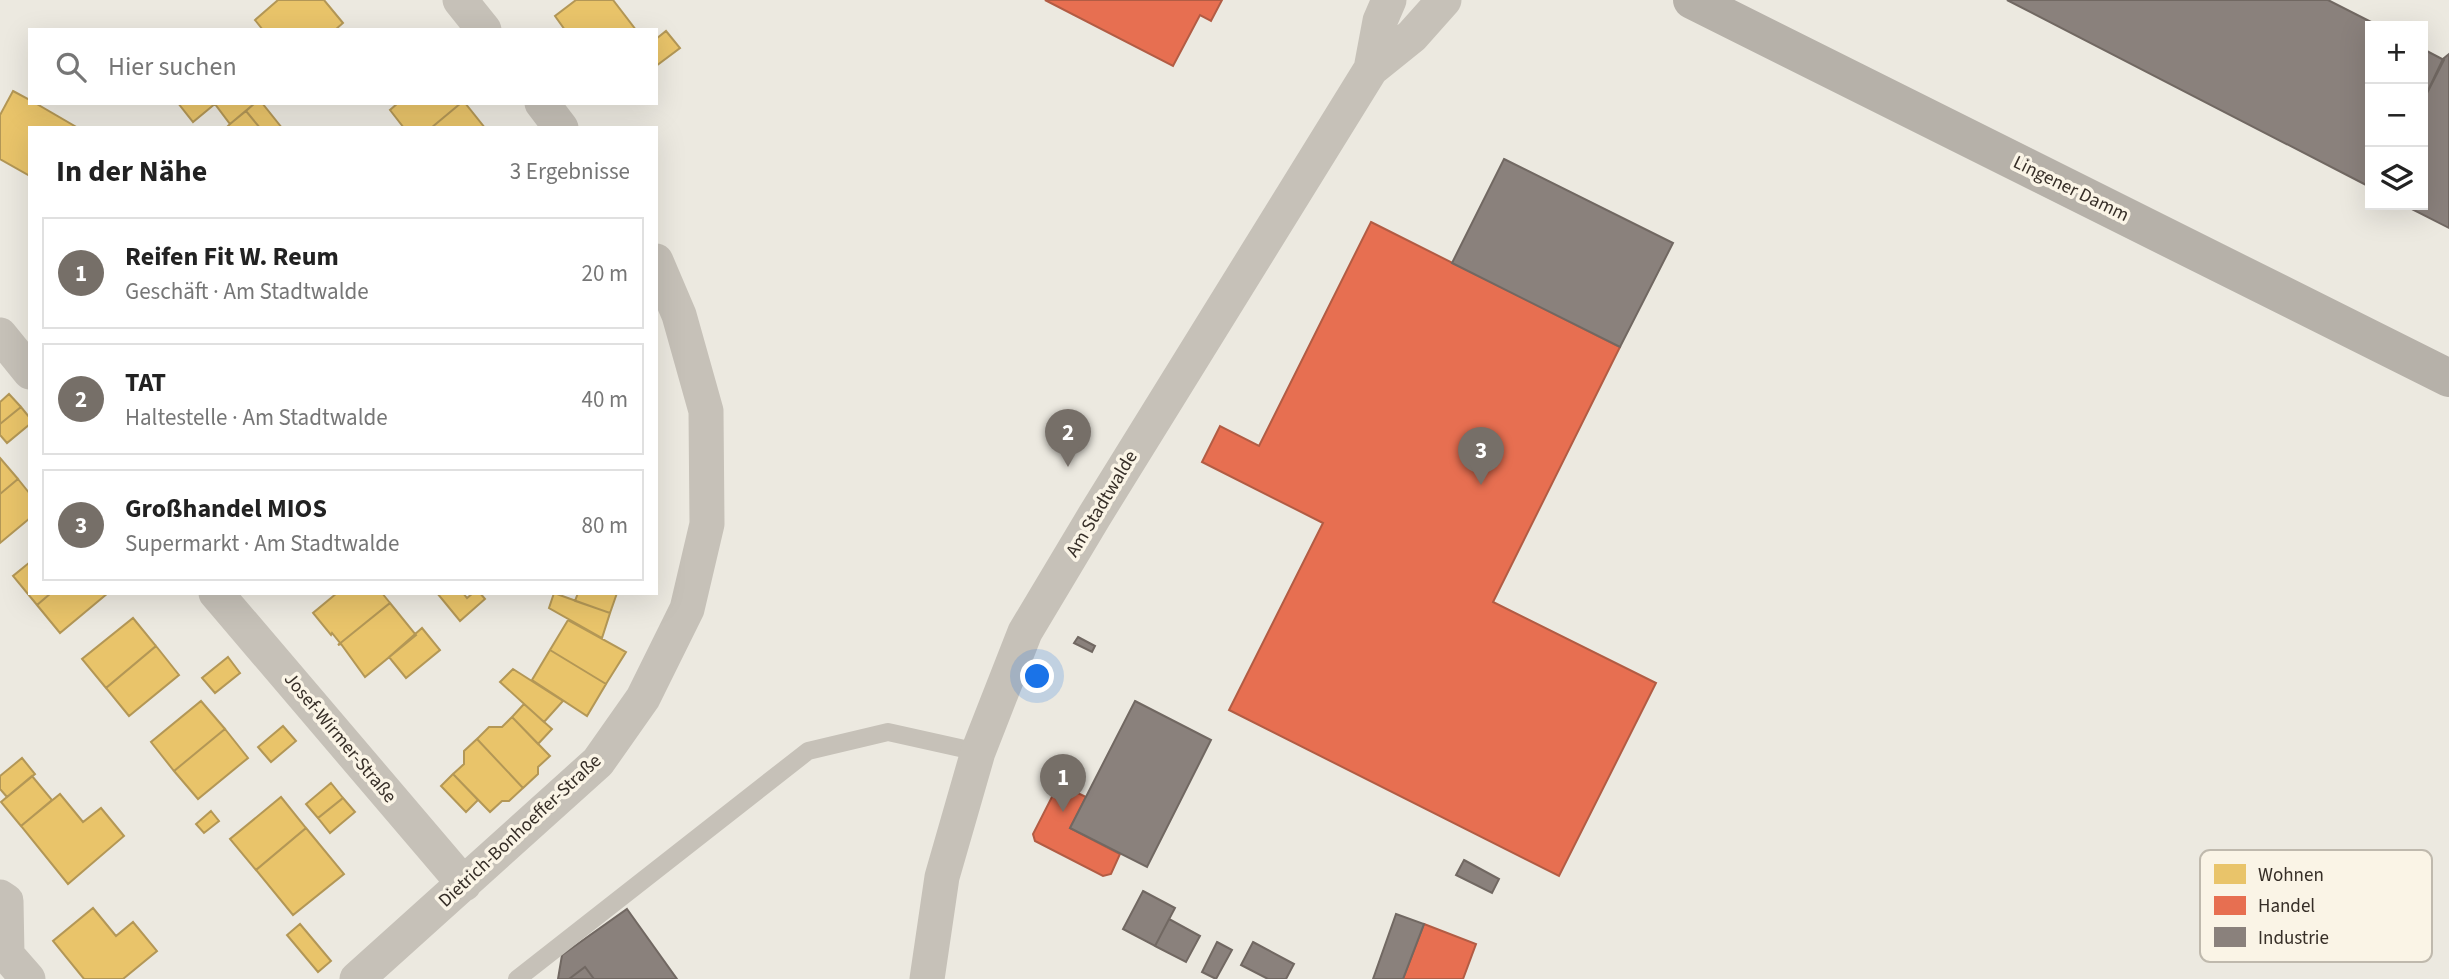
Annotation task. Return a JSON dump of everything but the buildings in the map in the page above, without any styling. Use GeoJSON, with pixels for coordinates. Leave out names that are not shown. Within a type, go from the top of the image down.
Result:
{"type":"FeatureCollection","features":[{"type":"Feature","properties":{"kind":"main road","name":"Lingener Damm"},"geometry":{"type":"LineString","coordinates":[[1692,0],[2449,378]]}},
{"type":"Feature","properties":{"kind":"street"},"geometry":{"type":"LineString","coordinates":[[460,0],[482,28]]}},
{"type":"Feature","properties":{"kind":"street","name":"Am Stadtwalde"},"geometry":{"type":"LineString","coordinates":[[1371,69],[1380,21],[1389,0]]}},
{"type":"Feature","properties":{"kind":"street","name":"Am Stadtwalde"},"geometry":{"type":"LineString","coordinates":[[927,979],[942,877],[978,752],[1025,632],[1371,69],[1412,36],[1444,0]]}},
{"type":"Feature","properties":{"kind":"street"},"geometry":{"type":"LineString","coordinates":[[544,105],[559,126]]}},
{"type":"Feature","properties":{"kind":"street","name":"Dietrich-Bonhoeffer-Straße"},"geometry":{"type":"LineString","coordinates":[[357,979],[598,762],[643,698],[687,609],[707,524],[706,411],[679,315],[658,266]]}},
{"type":"Feature","properties":{"kind":"street"},"geometry":{"type":"LineString","coordinates":[[0,335],[28,370]]}},
{"type":"Feature","properties":{"kind":"street","name":"Josef-Wirmer-Straße"},"geometry":{"type":"LineString","coordinates":[[218,595],[464,884]]}},
{"type":"Feature","properties":{"kind":"street"},"geometry":{"type":"LineString","coordinates":[[0,897],[6,901],[7,955],[28,979]]}},
{"type":"Feature","properties":{"kind":"lane"},"geometry":{"type":"LineString","coordinates":[[517,979],[808,751],[888,732],[978,752]]}},
{"type":"Feature","properties":{"kind":"place","name":"TAT"},"geometry":{"type":"Point","coordinates":[1068,467]}},
{"type":"Feature","properties":{"kind":"place","name":"Großhandel MIOS"},"geometry":{"type":"Point","coordinates":[1481,485]}},
{"type":"Feature","properties":{"kind":"place","name":"Reifen Fit W. Reum"},"geometry":{"type":"Point","coordinates":[1063,812]}}]}
